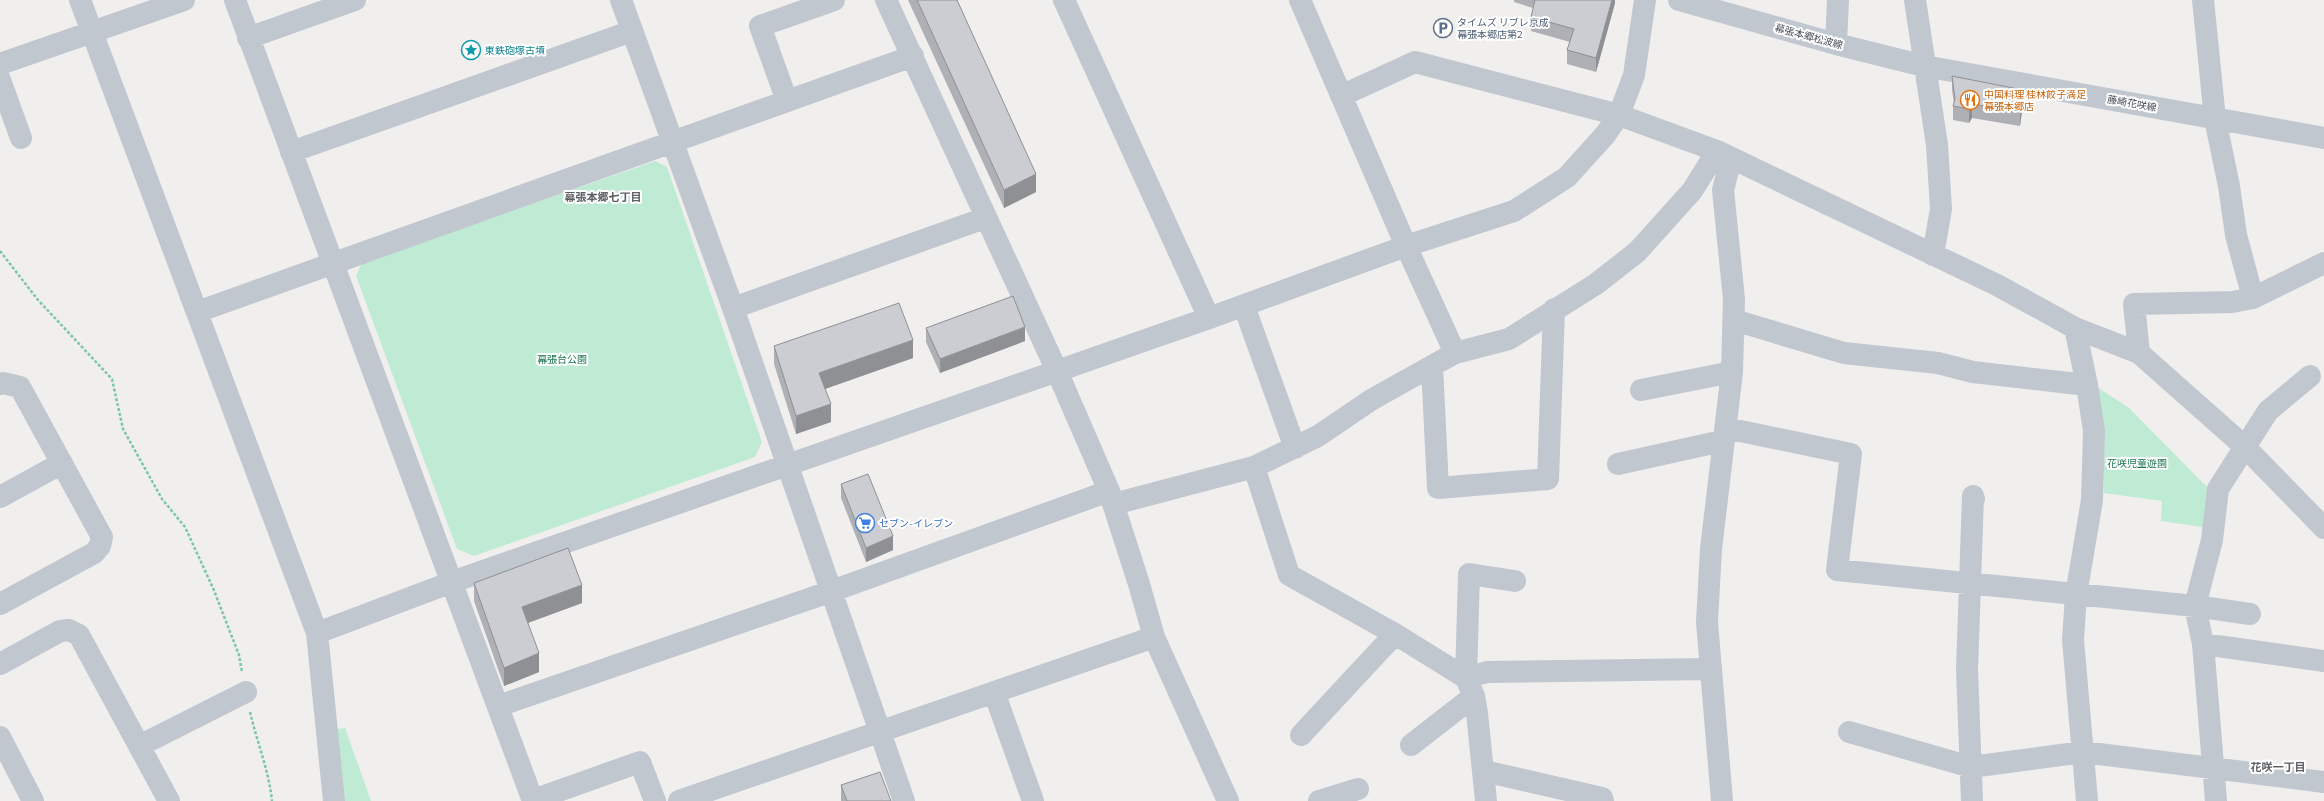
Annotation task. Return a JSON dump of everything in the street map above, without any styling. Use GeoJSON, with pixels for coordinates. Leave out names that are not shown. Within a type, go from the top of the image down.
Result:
{"type":"FeatureCollection","features":[{"type":"Feature","properties":{"kind":"street"},"geometry":{"type":"LineString","coordinates":[[80,0],[317,633],[334,801]]}},
{"type":"Feature","properties":{"kind":"street"},"geometry":{"type":"LineString","coordinates":[[0,64],[184,0]]}},
{"type":"Feature","properties":{"kind":"street"},"geometry":{"type":"LineString","coordinates":[[235,0],[533,800],[640,762],[655,801]]}},
{"type":"Feature","properties":{"kind":"street"},"geometry":{"type":"LineString","coordinates":[[248,38],[355,0]]}},
{"type":"Feature","properties":{"kind":"street"},"geometry":{"type":"LineString","coordinates":[[621,0],[674,142],[733,308],[904,801]]}},
{"type":"Feature","properties":{"kind":"street"},"geometry":{"type":"LineString","coordinates":[[787,101],[760,26],[834,0]]}},
{"type":"Feature","properties":{"kind":"street"},"geometry":{"type":"LineString","coordinates":[[886,0],[913,56],[985,218],[1057,371],[1112,497],[1154,637],[1228,801]]}},
{"type":"Feature","properties":{"kind":"street"},"geometry":{"type":"LineString","coordinates":[[1064,0],[1209,318]]}},
{"type":"Feature","properties":{"kind":"street"},"geometry":{"type":"LineString","coordinates":[[1300,0],[1406,246],[1455,353]]}},
{"type":"Feature","properties":{"kind":"street"},"geometry":{"type":"LineString","coordinates":[[317,633],[452,582],[1244,306],[1406,246],[1514,211],[1567,177],[1605,135],[1619,115],[1634,75],[1645,0]]}},
{"type":"Feature","properties":{"kind":"street","name":"幕張本郷松波線"},"geometry":{"type":"LineString","coordinates":[[1680,0],[1836,44],[1932,67]]}},
{"type":"Feature","properties":{"kind":"street"},"geometry":{"type":"LineString","coordinates":[[1836,44],[1838,0]]}},
{"type":"Feature","properties":{"kind":"street"},"geometry":{"type":"LineString","coordinates":[[1915,0],[1932,67],[1940,209],[1933,255]]}},
{"type":"Feature","properties":{"kind":"street"},"geometry":{"type":"LineString","coordinates":[[2203,0],[2215,118],[2229,186],[2236,235],[2253,298]]}},
{"type":"Feature","properties":{"kind":"street"},"geometry":{"type":"LineString","coordinates":[[291,152],[632,31]]}},
{"type":"Feature","properties":{"kind":"street"},"geometry":{"type":"LineString","coordinates":[[197,312],[913,56]]}},
{"type":"Feature","properties":{"kind":"street"},"geometry":{"type":"LineString","coordinates":[[1341,96],[1416,62],[1619,115],[1724,155],[1997,285],[2075,328],[2139,353],[2244,446],[2324,528]]}},
{"type":"Feature","properties":{"kind":"street","name":"藤崎花咲線"},"geometry":{"type":"LineString","coordinates":[[1932,67],[2324,138]]}},
{"type":"Feature","properties":{"kind":"street"},"geometry":{"type":"LineString","coordinates":[[0,80],[21,138]]}},
{"type":"Feature","properties":{"kind":"street"},"geometry":{"type":"LineString","coordinates":[[498,706],[832,591],[1112,497],[1254,467],[1318,436],[1371,400],[1455,353],[1508,339],[1596,284],[1637,252],[1724,155]]}},
{"type":"Feature","properties":{"kind":"street"},"geometry":{"type":"LineString","coordinates":[[1722,801],[1707,622],[1711,549],[1732,372],[1734,320],[1734,299],[1723,190],[1724,155]]}},
{"type":"Feature","properties":{"kind":"street"},"geometry":{"type":"LineString","coordinates":[[733,308],[985,218]]}},
{"type":"Feature","properties":{"kind":"street"},"geometry":{"type":"LineString","coordinates":[[2139,353],[2134,304],[2232,302],[2253,298],[2324,263]]}},
{"type":"Feature","properties":{"kind":"street"},"geometry":{"type":"LineString","coordinates":[[1244,306],[1295,448]]}},
{"type":"Feature","properties":{"kind":"street"},"geometry":{"type":"LineString","coordinates":[[1432,366],[1438,488],[1548,479],[1554,309]]}},
{"type":"Feature","properties":{"kind":"street"},"geometry":{"type":"LineString","coordinates":[[1734,320],[1844,353],[1938,363],[1973,372],[2087,385]]}},
{"type":"Feature","properties":{"kind":"street"},"geometry":{"type":"LineString","coordinates":[[2075,328],[2087,385],[2094,432],[2092,500],[2076,596],[2073,640],[2087,801]]}},
{"type":"Feature","properties":{"kind":"street"},"geometry":{"type":"LineString","coordinates":[[1641,390],[1732,372]]}},
{"type":"Feature","properties":{"kind":"street"},"geometry":{"type":"LineString","coordinates":[[2216,801],[2203,644],[2195,606],[2212,540],[2218,489],[2244,446],[2268,411],[2310,376]]}},
{"type":"Feature","properties":{"kind":"street"},"geometry":{"type":"LineString","coordinates":[[0,384],[3,383],[20,387],[102,537],[100,546],[94,553],[0,604]]}},
{"type":"Feature","properties":{"kind":"street"},"geometry":{"type":"LineString","coordinates":[[1618,464],[1724,435],[1851,454],[1838,570],[1969,583],[2076,596],[2195,606],[2250,614]]}},
{"type":"Feature","properties":{"kind":"street"},"geometry":{"type":"LineString","coordinates":[[0,497],[62,463]]}},
{"type":"Feature","properties":{"kind":"street"},"geometry":{"type":"LineString","coordinates":[[1254,467],[1289,575],[1395,634],[1470,687]]}},
{"type":"Feature","properties":{"kind":"street"},"geometry":{"type":"LineString","coordinates":[[1972,801],[1967,670],[1973,496],[1974,500]]}},
{"type":"Feature","properties":{"kind":"street"},"geometry":{"type":"LineString","coordinates":[[1486,801],[1484,771],[1470,687],[1469,574],[1516,581]]}},
{"type":"Feature","properties":{"kind":"street"},"geometry":{"type":"LineString","coordinates":[[0,664],[60,631],[74,631],[79,635],[169,801]]}},
{"type":"Feature","properties":{"kind":"street"},"geometry":{"type":"LineString","coordinates":[[1301,735],[1395,634]]}},
{"type":"Feature","properties":{"kind":"street"},"geometry":{"type":"LineString","coordinates":[[679,801],[1154,637]]}},
{"type":"Feature","properties":{"kind":"street"},"geometry":{"type":"LineString","coordinates":[[2203,644],[2324,661]]}},
{"type":"Feature","properties":{"kind":"street"},"geometry":{"type":"LineString","coordinates":[[1411,745],[1470,687],[1488,672],[1711,669]]}},
{"type":"Feature","properties":{"kind":"street"},"geometry":{"type":"LineString","coordinates":[[140,746],[246,692]]}},
{"type":"Feature","properties":{"kind":"street"},"geometry":{"type":"LineString","coordinates":[[994,692],[1033,801]]}},
{"type":"Feature","properties":{"kind":"street"},"geometry":{"type":"LineString","coordinates":[[1849,732],[1971,767],[2083,752],[2324,782]]}},
{"type":"Feature","properties":{"kind":"street"},"geometry":{"type":"LineString","coordinates":[[0,737],[33,801]]}},
{"type":"Feature","properties":{"kind":"street"},"geometry":{"type":"LineString","coordinates":[[1484,771],[1602,798],[1603,801]]}},
{"type":"Feature","properties":{"kind":"street"},"geometry":{"type":"LineString","coordinates":[[1319,801],[1358,789]]}},
{"type":"Feature","properties":{"kind":"path"},"geometry":{"type":"LineString","coordinates":[[0,251],[38,300],[112,379],[124,429],[162,499],[185,527],[213,588],[239,655],[259,750],[269,780],[272,801]]}},
{"type":"Feature","properties":{"kind":"green space","name":"幕張台公園"},"geometry":{"type":"Polygon","coordinates":[[[655,161],[667,167],[762,442],[755,457],[474,556],[457,549],[356,276],[362,263],[655,161]]]}},
{"type":"Feature","properties":{"kind":"green space","name":"花咲児童遊園"},"geometry":{"type":"Polygon","coordinates":[[[2097,387],[2129,408],[2212,492],[2209,528],[2161,521],[2162,501],[2104,493],[2102,429],[2097,387]]]}},
{"type":"Feature","properties":{"kind":"green space"},"geometry":{"type":"Polygon","coordinates":[[[345,728],[371,801],[345,801],[337,729],[345,728]]]}},
{"type":"Feature","properties":{"kind":"building"},"geometry":{"type":"Polygon","coordinates":[[[917,0],[957,0],[1036,174],[1004,190],[917,0]]]}},
{"type":"Feature","properties":{"kind":"building"},"geometry":{"type":"Polygon","coordinates":[[[1535,0],[1612,0],[1596,58],[1567,50],[1574,29],[1531,17],[1535,0]]]}},
{"type":"Feature","properties":{"kind":"building"},"geometry":{"type":"Polygon","coordinates":[[[1952,76],[2023,90],[2020,112],[1972,104],[1969,109],[1953,106],[1955,99],[1952,76]]]}},
{"type":"Feature","properties":{"kind":"building"},"geometry":{"type":"Polygon","coordinates":[[[1013,296],[1025,327],[940,359],[926,328],[1013,296]]]}},
{"type":"Feature","properties":{"kind":"building"},"geometry":{"type":"Polygon","coordinates":[[[899,303],[913,340],[819,373],[831,404],[796,416],[774,346],[899,303]]]}},
{"type":"Feature","properties":{"kind":"building"},"geometry":{"type":"Polygon","coordinates":[[[868,474],[893,536],[866,548],[841,484],[868,474]]]}},
{"type":"Feature","properties":{"kind":"building"},"geometry":{"type":"Polygon","coordinates":[[[568,548],[582,585],[522,607],[539,653],[504,668],[474,583],[568,548]]]}},
{"type":"Feature","properties":{"kind":"building"},"geometry":{"type":"Polygon","coordinates":[[[880,772],[891,801],[847,801],[841,785],[880,772]]]}},
{"type":"Feature","properties":{"kind":"place","name":"タイムズ リブレ京成 幕張本郷店第2"},"geometry":{"type":"Point","coordinates":[1443,28]}},
{"type":"Feature","properties":{"kind":"place","name":"東鉄砲塚古墳"},"geometry":{"type":"Point","coordinates":[471,50]}},
{"type":"Feature","properties":{"kind":"place","name":"中国料理 桂林餃子満足 幕張本郷店"},"geometry":{"type":"Point","coordinates":[1970,100]}},
{"type":"Feature","properties":{"kind":"place","name":"セブン-イレブン"},"geometry":{"type":"Point","coordinates":[865,523]}},
{"type":"Feature","properties":{"kind":"district","name":"幕張本郷七丁目"},"geometry":{"type":"Point","coordinates":[603,196]}},
{"type":"Feature","properties":{"kind":"district","name":"花咲一丁目"},"geometry":{"type":"Point","coordinates":[2278,766]}}]}
